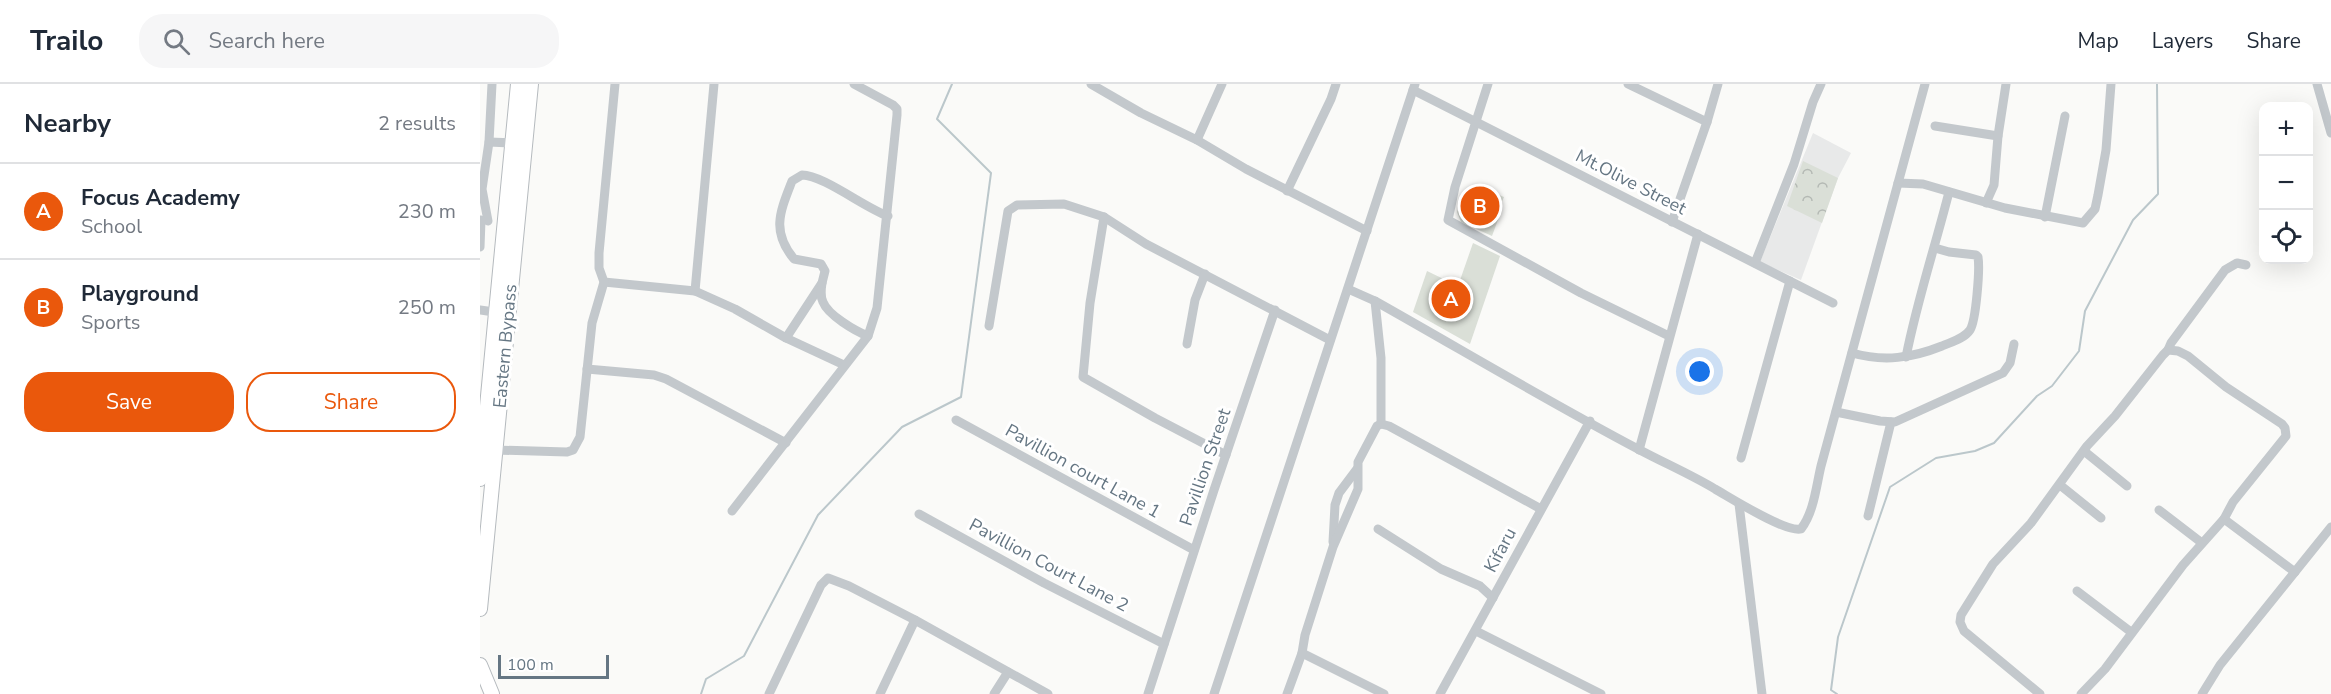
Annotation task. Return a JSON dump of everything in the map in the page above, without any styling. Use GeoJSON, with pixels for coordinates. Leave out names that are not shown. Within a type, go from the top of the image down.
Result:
{"type":"FeatureCollection","features":[{"type":"Feature","properties":{"kind":"main road","name":"Eastern Bypass"},"geometry":{"type":"LineString","coordinates":[[480,609],[494,312],[518,84]]}},
{"type":"Feature","properties":{"kind":"main road","name":"Eastern Bypass"},"geometry":{"type":"LineString","coordinates":[[480,479],[486,453],[531,84]]}},
{"type":"Feature","properties":{"kind":"main road"},"geometry":{"type":"LineString","coordinates":[[480,665],[487,688]]}},
{"type":"Feature","properties":{"kind":"street"},"geometry":{"type":"LineString","coordinates":[[480,247],[483,220],[482,189],[492,84]]}},
{"type":"Feature","properties":{"kind":"street"},"geometry":{"type":"LineString","coordinates":[[486,453],[556,453],[573,450],[580,437],[592,323],[604,282],[599,268],[599,253],[615,84]]}},
{"type":"Feature","properties":{"kind":"street"},"geometry":{"type":"LineString","coordinates":[[695,291],[714,84]]}},
{"type":"Feature","properties":{"kind":"street"},"geometry":{"type":"LineString","coordinates":[[732,511],[843,365],[868,336],[877,308],[897,109],[855,84]]}},
{"type":"Feature","properties":{"kind":"street"},"geometry":{"type":"LineString","coordinates":[[1091,84],[1287,191],[1366,231]]}},
{"type":"Feature","properties":{"kind":"street"},"geometry":{"type":"LineString","coordinates":[[1197,140],[1222,84]]}},
{"type":"Feature","properties":{"kind":"street"},"geometry":{"type":"LineString","coordinates":[[1287,191],[1336,84]]}},
{"type":"Feature","properties":{"kind":"street"},"geometry":{"type":"LineString","coordinates":[[1488,84],[1455,188],[1448,220],[1581,293],[1670,336]]}},
{"type":"Feature","properties":{"kind":"street"},"geometry":{"type":"LineString","coordinates":[[1628,84],[1707,122]]}},
{"type":"Feature","properties":{"kind":"street"},"geometry":{"type":"LineString","coordinates":[[1672,222],[1718,84]]}},
{"type":"Feature","properties":{"kind":"street"},"geometry":{"type":"LineString","coordinates":[[1755,263],[1794,164],[1813,102],[1821,84]]}},
{"type":"Feature","properties":{"kind":"street"},"geometry":{"type":"LineString","coordinates":[[1348,289],[1739,504],[1787,526],[1797,530],[1801,529],[1808,521],[1925,84]]}},
{"type":"Feature","properties":{"kind":"street"},"geometry":{"type":"LineString","coordinates":[[1986,203],[1994,185],[1998,136],[2006,84]]}},
{"type":"Feature","properties":{"kind":"street"},"geometry":{"type":"LineString","coordinates":[[1898,183],[1914,182],[1986,203],[2083,223],[2095,209],[2106,150],[2111,84]]}},
{"type":"Feature","properties":{"kind":"street"},"geometry":{"type":"LineString","coordinates":[[2317,84],[2331,133]]}},
{"type":"Feature","properties":{"kind":"street"},"geometry":{"type":"LineString","coordinates":[[1214,694],[1414,87]]}},
{"type":"Feature","properties":{"kind":"street","name":"Mt.Olive Street"},"geometry":{"type":"LineString","coordinates":[[1414,87],[1476,121],[1833,303]]}},
{"type":"Feature","properties":{"kind":"street"},"geometry":{"type":"LineString","coordinates":[[2045,217],[2065,116]]}},
{"type":"Feature","properties":{"kind":"street"},"geometry":{"type":"LineString","coordinates":[[1935,126],[1998,136]]}},
{"type":"Feature","properties":{"kind":"street"},"geometry":{"type":"LineString","coordinates":[[486,139],[513,143]]}},
{"type":"Feature","properties":{"kind":"street"},"geometry":{"type":"LineString","coordinates":[[868,336],[858,332],[828,310],[821,296],[825,271],[821,264],[794,259],[779,233],[782,214],[790,187],[795,178],[802,175],[814,177],[868,208],[888,216]]}},
{"type":"Feature","properties":{"kind":"street"},"geometry":{"type":"LineString","coordinates":[[1906,357],[1914,319],[1949,192]]}},
{"type":"Feature","properties":{"kind":"street"},"geometry":{"type":"LineString","coordinates":[[988,326],[1008,211],[1017,205],[1064,204],[1104,216],[1146,244],[1330,340]]}},
{"type":"Feature","properties":{"kind":"street"},"geometry":{"type":"LineString","coordinates":[[1104,216],[1090,303],[1083,377],[1226,455]]}},
{"type":"Feature","properties":{"kind":"street"},"geometry":{"type":"LineString","coordinates":[[483,220],[505,222]]}},
{"type":"Feature","properties":{"kind":"street"},"geometry":{"type":"LineString","coordinates":[[1639,450],[1698,234]]}},
{"type":"Feature","properties":{"kind":"street"},"geometry":{"type":"LineString","coordinates":[[1852,353],[1886,359],[1906,357],[1927,352],[1960,338],[1971,330],[1979,278],[1978,257],[1935,248]]}},
{"type":"Feature","properties":{"kind":"street"},"geometry":{"type":"LineString","coordinates":[[2040,694],[1969,636],[1960,622],[1964,608],[1993,564],[2031,523],[2084,451],[2168,350],[2225,270],[2237,263],[2246,265]]}},
{"type":"Feature","properties":{"kind":"street"},"geometry":{"type":"LineString","coordinates":[[1186,344],[1195,300],[1205,274]]}},
{"type":"Feature","properties":{"kind":"street"},"geometry":{"type":"LineString","coordinates":[[1741,458],[1790,281]]}},
{"type":"Feature","properties":{"kind":"street"},"geometry":{"type":"LineString","coordinates":[[604,282],[695,291],[843,365]]}},
{"type":"Feature","properties":{"kind":"street"},"geometry":{"type":"LineString","coordinates":[[786,338],[822,283]]}},
{"type":"Feature","properties":{"kind":"street"},"geometry":{"type":"LineString","coordinates":[[1375,302],[1381,346],[1382,424]]}},
{"type":"Feature","properties":{"kind":"street"},"geometry":{"type":"LineString","coordinates":[[480,310],[494,312]]}},
{"type":"Feature","properties":{"kind":"street","name":"Pavillion Street"},"geometry":{"type":"LineString","coordinates":[[1148,694],[1275,310]]}},
{"type":"Feature","properties":{"kind":"street"},"geometry":{"type":"LineString","coordinates":[[1836,412],[1890,422],[1905,418],[2002,374],[2010,363],[2014,344]]}},
{"type":"Feature","properties":{"kind":"street"},"geometry":{"type":"LineString","coordinates":[[2081,694],[2104,669],[2202,543],[2224,519],[2233,502],[2286,436],[2285,428],[2264,411],[2226,387],[2188,356],[2178,351],[2168,350]]}},
{"type":"Feature","properties":{"kind":"street"},"geometry":{"type":"LineString","coordinates":[[587,369],[654,375],[666,379],[786,442]]}},
{"type":"Feature","properties":{"kind":"street","name":"Pavillion court Lane 1"},"geometry":{"type":"LineString","coordinates":[[956,420],[1194,550]]}},
{"type":"Feature","properties":{"kind":"street","name":"Kifaru"},"geometry":{"type":"LineString","coordinates":[[1440,694],[1590,421]]}},
{"type":"Feature","properties":{"kind":"street"},"geometry":{"type":"LineString","coordinates":[[1868,516],[1890,422]]}},
{"type":"Feature","properties":{"kind":"street"},"geometry":{"type":"LineString","coordinates":[[1287,694],[1302,653],[1305,635],[1332,547],[1358,489],[1358,462],[1377,426],[1382,424],[1389,426],[1541,509]]}},
{"type":"Feature","properties":{"kind":"street"},"geometry":{"type":"LineString","coordinates":[[2084,451],[2127,486]]}},
{"type":"Feature","properties":{"kind":"street"},"geometry":{"type":"LineString","coordinates":[[1332,547],[1335,505],[1339,494],[1357,469]]}},
{"type":"Feature","properties":{"kind":"street"},"geometry":{"type":"LineString","coordinates":[[2060,484],[2102,518]]}},
{"type":"Feature","properties":{"kind":"street"},"geometry":{"type":"LineString","coordinates":[[1739,504],[1762,694]]}},
{"type":"Feature","properties":{"kind":"street"},"geometry":{"type":"LineString","coordinates":[[2159,510],[2202,543]]}},
{"type":"Feature","properties":{"kind":"street","name":"Pavillion Court Lane 2"},"geometry":{"type":"LineString","coordinates":[[919,514],[1044,583],[1164,644]]}},
{"type":"Feature","properties":{"kind":"street"},"geometry":{"type":"LineString","coordinates":[[2224,519],[2295,572]]}},
{"type":"Feature","properties":{"kind":"street"},"geometry":{"type":"LineString","coordinates":[[2202,694],[2220,665],[2331,527]]}},
{"type":"Feature","properties":{"kind":"street"},"geometry":{"type":"LineString","coordinates":[[1378,529],[1441,569],[1480,586],[1493,598]]}},
{"type":"Feature","properties":{"kind":"street"},"geometry":{"type":"LineString","coordinates":[[769,694],[821,585],[828,578],[849,586],[915,620],[1048,694]]}},
{"type":"Feature","properties":{"kind":"street"},"geometry":{"type":"LineString","coordinates":[[2077,591],[2131,632]]}},
{"type":"Feature","properties":{"kind":"street"},"geometry":{"type":"LineString","coordinates":[[880,694],[915,620]]}},
{"type":"Feature","properties":{"kind":"street"},"geometry":{"type":"LineString","coordinates":[[1476,631],[1601,694]]}},
{"type":"Feature","properties":{"kind":"street"},"geometry":{"type":"LineString","coordinates":[[1302,653],[1384,694]]}},
{"type":"Feature","properties":{"kind":"street"},"geometry":{"type":"LineString","coordinates":[[994,694],[1008,672]]}},
{"type":"Feature","properties":{"kind":"shaded area"},"geometry":{"type":"Polygon","coordinates":[[[1813,133],[1851,153],[1838,178],[1801,280],[1760,262],[1813,133]]]}},
{"type":"Feature","properties":{"kind":"green space"},"geometry":{"type":"Polygon","coordinates":[[[1803,161],[1838,178],[1822,223],[1787,206],[1803,161]]]}},
{"type":"Feature","properties":{"kind":"green space"},"geometry":{"type":"Polygon","coordinates":[[[1474,185],[1504,197],[1496,215],[1499,217],[1492,236],[1461,222],[1457,212],[1463,198],[1468,200],[1474,185]]]}},
{"type":"Feature","properties":{"kind":"green space"},"geometry":{"type":"Polygon","coordinates":[[[1473,243],[1500,256],[1470,344],[1413,312],[1427,271],[1458,286],[1473,243]]]}},
{"type":"Feature","properties":{"kind":"waterway"},"geometry":{"type":"LineString","coordinates":[[701,694],[706,679],[744,656],[818,515],[902,427],[961,397],[991,173],[937,119],[952,84]]}},
{"type":"Feature","properties":{"kind":"waterway"},"geometry":{"type":"LineString","coordinates":[[1837,694],[1831,690],[1838,637],[1890,487],[1936,458],[1975,451],[1994,443],[2037,396],[2052,386],[2079,351],[2085,311],[2133,220],[2158,194],[2157,84]]}},
{"type":"Feature","properties":{"kind":"place","name":"Playground"},"geometry":{"type":"Point","coordinates":[1480,206]}},
{"type":"Feature","properties":{"kind":"place","name":"Focus Academy"},"geometry":{"type":"Point","coordinates":[1451,299]}}]}
